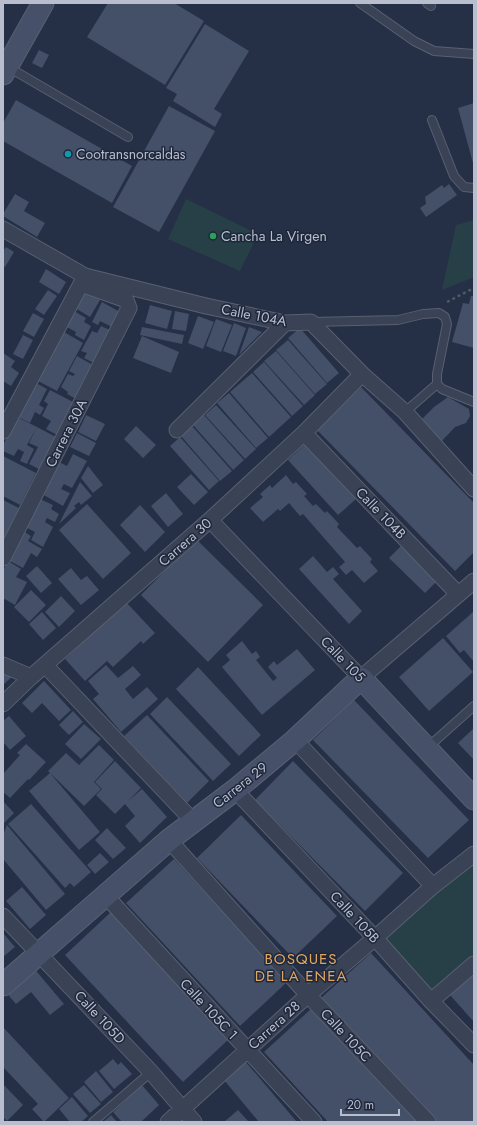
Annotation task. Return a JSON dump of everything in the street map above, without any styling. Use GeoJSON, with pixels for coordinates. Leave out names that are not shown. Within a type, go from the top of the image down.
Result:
{"type":"FeatureCollection","features":[{"type":"Feature","properties":{"kind":"street"},"geometry":{"type":"LineString","coordinates":[[5,68],[43,3]]}},
{"type":"Feature","properties":{"kind":"street","name":"Calle 104A"},"geometry":{"type":"LineString","coordinates":[[3,229],[83,280],[126,300],[129,308]]}},
{"type":"Feature","properties":{"kind":"street"},"geometry":{"type":"LineString","coordinates":[[3,431],[83,280]]}},
{"type":"Feature","properties":{"kind":"street","name":"Calle 104A"},"geometry":{"type":"LineString","coordinates":[[83,280],[285,323],[311,322]]}},
{"type":"Feature","properties":{"kind":"street","name":"Carrera 30A"},"geometry":{"type":"LineString","coordinates":[[3,558],[129,308]]}},
{"type":"Feature","properties":{"kind":"street"},"geometry":{"type":"LineString","coordinates":[[311,322],[362,374],[405,412],[474,489]]}},
{"type":"Feature","properties":{"kind":"street"},"geometry":{"type":"LineString","coordinates":[[177,430],[285,323]]}},
{"type":"Feature","properties":{"kind":"street","name":"Carrera 30"},"geometry":{"type":"LineString","coordinates":[[3,704],[31,677],[210,520],[304,433],[362,374]]}},
{"type":"Feature","properties":{"kind":"street","name":"Calle 104B"},"geometry":{"type":"LineString","coordinates":[[304,433],[458,594]]}},
{"type":"Feature","properties":{"kind":"street","name":"Calle 105"},"geometry":{"type":"LineString","coordinates":[[210,520],[474,799]]}},
{"type":"Feature","properties":{"kind":"street","name":"Carrera 29"},"geometry":{"type":"LineString","coordinates":[[3,985],[169,840],[236,790],[295,740],[361,678],[474,581]]}},
{"type":"Feature","properties":{"kind":"street"},"geometry":{"type":"LineString","coordinates":[[3,665],[31,677]]}},
{"type":"Feature","properties":{"kind":"street"},"geometry":{"type":"LineString","coordinates":[[45,665],[193,821]]}},
{"type":"Feature","properties":{"kind":"street"},"geometry":{"type":"LineString","coordinates":[[295,740],[433,886]]}},
{"type":"Feature","properties":{"kind":"street","name":"Calle 105B"},"geometry":{"type":"LineString","coordinates":[[236,790],[474,1045]]}},
{"type":"Feature","properties":{"kind":"street","name":"Calle 105C"},"geometry":{"type":"LineString","coordinates":[[169,840],[308,995],[428,1122]]}},
{"type":"Feature","properties":{"kind":"street","name":"Carrera 28"},"geometry":{"type":"LineString","coordinates":[[168,1122],[308,995],[433,886],[474,854]]}},
{"type":"Feature","properties":{"kind":"street","name":"Calle 105C 1"},"geometry":{"type":"LineString","coordinates":[[105,895],[314,1122]]}},
{"type":"Feature","properties":{"kind":"street","name":"Calle 105D"},"geometry":{"type":"LineString","coordinates":[[3,916],[151,1072],[194,1122]]}},
{"type":"Feature","properties":{"kind":"street"},"geometry":{"type":"LineString","coordinates":[[432,1001],[474,964]]}},
{"type":"Feature","properties":{"kind":"lane"},"geometry":{"type":"LineString","coordinates":[[360,3],[414,41],[434,51],[474,54]]}},
{"type":"Feature","properties":{"kind":"lane"},"geometry":{"type":"LineString","coordinates":[[5,68],[128,137]]}},
{"type":"Feature","properties":{"kind":"lane"},"geometry":{"type":"LineString","coordinates":[[432,120],[454,176],[464,186],[474,188]]}},
{"type":"Feature","properties":{"kind":"lane"},"geometry":{"type":"LineString","coordinates":[[311,322],[398,320],[423,314],[439,313],[445,317],[447,324],[437,374],[437,384],[442,389],[474,402]]}},
{"type":"Feature","properties":{"kind":"lane"},"geometry":{"type":"LineString","coordinates":[[405,412],[437,384]]}},
{"type":"Feature","properties":{"kind":"lane"},"geometry":{"type":"LineString","coordinates":[[427,748],[474,706]]}},
{"type":"Feature","properties":{"kind":"lane"},"geometry":{"type":"LineString","coordinates":[[93,1122],[151,1072]]}},
{"type":"Feature","properties":{"kind":"green space","name":"Cancha La Virgen"},"geometry":{"type":"Polygon","coordinates":[[[186,199],[258,234],[240,271],[168,239],[186,199]]]}},
{"type":"Feature","properties":{"kind":"green space"},"geometry":{"type":"Polygon","coordinates":[[[474,220],[474,277],[442,290],[456,225],[474,220]]]}},
{"type":"Feature","properties":{"kind":"green space"},"geometry":{"type":"Polygon","coordinates":[[[474,854],[474,964],[431,1001],[375,938],[474,854]]]}},
{"type":"Feature","properties":{"kind":"building"},"geometry":{"type":"Polygon","coordinates":[[[108,3],[174,3],[204,21],[165,85],[87,37],[108,3]]]}},
{"type":"Feature","properties":{"kind":"building"},"geometry":{"type":"Polygon","coordinates":[[[205,24],[249,51],[214,109],[222,114],[215,127],[173,101],[177,94],[166,88],[205,24]]]}},
{"type":"Feature","properties":{"kind":"building"},"geometry":{"type":"Polygon","coordinates":[[[39,50],[49,55],[42,68],[32,63],[39,50]]]}},
{"type":"Feature","properties":{"kind":"building","name":"Cootransnorcaldas"},"geometry":{"type":"Polygon","coordinates":[[[16,100],[132,166],[112,203],[3,141],[3,123],[16,100]]]}},
{"type":"Feature","properties":{"kind":"building"},"geometry":{"type":"Polygon","coordinates":[[[474,103],[474,167],[458,108],[474,103]]]}},
{"type":"Feature","properties":{"kind":"building"},"geometry":{"type":"Polygon","coordinates":[[[169,106],[215,131],[159,232],[113,207],[169,106]]]}},
{"type":"Feature","properties":{"kind":"building"},"geometry":{"type":"Polygon","coordinates":[[[449,184],[457,195],[426,217],[420,208],[426,204],[425,197],[442,185],[444,188],[449,184]]]}},
{"type":"Feature","properties":{"kind":"building"},"geometry":{"type":"Polygon","coordinates":[[[15,194],[29,202],[24,211],[45,223],[37,237],[3,216],[15,194]]]}},
{"type":"Feature","properties":{"kind":"building"},"geometry":{"type":"Polygon","coordinates":[[[6,247],[14,252],[5,267],[3,266],[3,251],[6,247]]]}},
{"type":"Feature","properties":{"kind":"building"},"geometry":{"type":"Polygon","coordinates":[[[46,269],[66,282],[59,294],[39,282],[46,269]]]}},
{"type":"Feature","properties":{"kind":"building"},"geometry":{"type":"Polygon","coordinates":[[[48,290],[57,296],[44,315],[35,309],[48,290]]]}},
{"type":"Feature","properties":{"kind":"building"},"geometry":{"type":"Polygon","coordinates":[[[85,291],[100,300],[90,317],[75,308],[85,291]]]}},
{"type":"Feature","properties":{"kind":"building"},"geometry":{"type":"Polygon","coordinates":[[[471,296],[474,296],[474,348],[452,342],[463,303],[469,304],[471,296]]]}},
{"type":"Feature","properties":{"kind":"building"},"geometry":{"type":"Polygon","coordinates":[[[102,302],[120,312],[112,327],[100,321],[98,325],[92,322],[102,302]]]}},
{"type":"Feature","properties":{"kind":"building"},"geometry":{"type":"Polygon","coordinates":[[[150,305],[172,311],[167,329],[145,323],[150,305]]]}},
{"type":"Feature","properties":{"kind":"building"},"geometry":{"type":"Polygon","coordinates":[[[74,311],[86,318],[84,322],[91,326],[84,340],[75,335],[76,332],[65,326],[74,311]]]}},
{"type":"Feature","properties":{"kind":"building"},"geometry":{"type":"Polygon","coordinates":[[[175,311],[189,314],[186,331],[172,329],[175,311]]]}},
{"type":"Feature","properties":{"kind":"building"},"geometry":{"type":"Polygon","coordinates":[[[33,313],[44,319],[34,337],[23,331],[33,313]]]}},
{"type":"Feature","properties":{"kind":"building"},"geometry":{"type":"Polygon","coordinates":[[[198,316],[214,322],[203,349],[188,343],[198,316]]]}},
{"type":"Feature","properties":{"kind":"building"},"geometry":{"type":"Polygon","coordinates":[[[216,319],[232,325],[221,352],[206,346],[216,319]]]}},
{"type":"Feature","properties":{"kind":"building"},"geometry":{"type":"Polygon","coordinates":[[[234,323],[246,328],[236,356],[223,351],[234,323]]]}},
{"type":"Feature","properties":{"kind":"building"},"geometry":{"type":"Polygon","coordinates":[[[101,326],[110,330],[94,363],[84,358],[87,353],[81,351],[92,331],[97,333],[101,326]]]}},
{"type":"Feature","properties":{"kind":"building"},"geometry":{"type":"Polygon","coordinates":[[[142,327],[184,335],[182,344],[140,335],[142,327]]]}},
{"type":"Feature","properties":{"kind":"building"},"geometry":{"type":"Polygon","coordinates":[[[249,327],[262,332],[239,355],[249,327]]]}},
{"type":"Feature","properties":{"kind":"building"},"geometry":{"type":"Polygon","coordinates":[[[300,328],[339,373],[327,383],[288,338],[300,328]]]}},
{"type":"Feature","properties":{"kind":"building"},"geometry":{"type":"Polygon","coordinates":[[[64,332],[83,343],[57,391],[38,381],[64,332]]]}},
{"type":"Feature","properties":{"kind":"building"},"geometry":{"type":"Polygon","coordinates":[[[23,335],[33,340],[23,359],[13,354],[23,335]]]}},
{"type":"Feature","properties":{"kind":"building"},"geometry":{"type":"Polygon","coordinates":[[[142,336],[179,352],[171,373],[133,358],[142,336]]]}},
{"type":"Feature","properties":{"kind":"building"},"geometry":{"type":"Polygon","coordinates":[[[288,340],[327,384],[315,394],[276,350],[288,340]]]}},
{"type":"Feature","properties":{"kind":"building"},"geometry":{"type":"Polygon","coordinates":[[[276,351],[315,395],[304,405],[264,361],[276,351]]]}},
{"type":"Feature","properties":{"kind":"building"},"geometry":{"type":"Polygon","coordinates":[[[3,353],[15,361],[11,367],[19,373],[11,386],[3,381],[3,353]]]}},
{"type":"Feature","properties":{"kind":"building"},"geometry":{"type":"Polygon","coordinates":[[[77,356],[93,365],[76,399],[67,394],[68,392],[61,387],[68,374],[73,376],[75,374],[69,371],[77,356]]]}},
{"type":"Feature","properties":{"kind":"building"},"geometry":{"type":"Polygon","coordinates":[[[264,362],[303,406],[292,416],[253,372],[264,362]]]}},
{"type":"Feature","properties":{"kind":"building"},"geometry":{"type":"Polygon","coordinates":[[[252,373],[291,417],[269,437],[230,392],[252,373]]]}},
{"type":"Feature","properties":{"kind":"building"},"geometry":{"type":"Polygon","coordinates":[[[36,383],[47,389],[39,405],[44,408],[40,415],[35,412],[30,423],[18,417],[36,383]]]}},
{"type":"Feature","properties":{"kind":"building"},"geometry":{"type":"Polygon","coordinates":[[[361,387],[474,503],[474,552],[455,571],[317,430],[361,387]]]}},
{"type":"Feature","properties":{"kind":"building"},"geometry":{"type":"Polygon","coordinates":[[[50,390],[73,402],[57,435],[46,429],[51,421],[42,416],[48,404],[44,401],[50,390]]]}},
{"type":"Feature","properties":{"kind":"building"},"geometry":{"type":"Polygon","coordinates":[[[229,393],[268,438],[256,448],[217,403],[229,393]]]}},
{"type":"Feature","properties":{"kind":"building"},"geometry":{"type":"Polygon","coordinates":[[[448,397],[469,409],[470,416],[466,423],[455,427],[439,444],[418,423],[434,407],[448,397]]]}},
{"type":"Feature","properties":{"kind":"building"},"geometry":{"type":"Polygon","coordinates":[[[216,405],[256,449],[245,459],[205,415],[216,405]]]}},
{"type":"Feature","properties":{"kind":"building"},"geometry":{"type":"Polygon","coordinates":[[[86,415],[105,424],[96,441],[78,432],[86,415]]]}},
{"type":"Feature","properties":{"kind":"building"},"geometry":{"type":"Polygon","coordinates":[[[204,415],[244,460],[233,470],[193,425],[204,415]]]}},
{"type":"Feature","properties":{"kind":"building"},"geometry":{"type":"Polygon","coordinates":[[[17,417],[37,427],[27,445],[34,449],[27,464],[20,461],[24,452],[18,449],[14,456],[3,451],[3,445],[17,417]]]}},
{"type":"Feature","properties":{"kind":"building"},"geometry":{"type":"Polygon","coordinates":[[[136,426],[156,445],[143,458],[124,439],[136,426]]]}},
{"type":"Feature","properties":{"kind":"building"},"geometry":{"type":"Polygon","coordinates":[[[192,426],[232,471],[220,481],[181,436],[192,426]]]}},
{"type":"Feature","properties":{"kind":"building"},"geometry":{"type":"Polygon","coordinates":[[[37,427],[56,437],[39,469],[29,464],[38,447],[29,443],[37,427]]]}},
{"type":"Feature","properties":{"kind":"building"},"geometry":{"type":"Polygon","coordinates":[[[77,433],[96,443],[89,456],[70,447],[77,433]]]}},
{"type":"Feature","properties":{"kind":"building"},"geometry":{"type":"Polygon","coordinates":[[[180,437],[219,481],[209,490],[170,446],[180,437]]]}},
{"type":"Feature","properties":{"kind":"building"},"geometry":{"type":"Polygon","coordinates":[[[306,443],[356,499],[338,515],[288,460],[306,443]]]}},
{"type":"Feature","properties":{"kind":"building"},"geometry":{"type":"Polygon","coordinates":[[[73,454],[87,461],[72,488],[64,484],[61,489],[70,493],[63,506],[42,494],[59,462],[67,466],[73,454]]]}},
{"type":"Feature","properties":{"kind":"building"},"geometry":{"type":"Polygon","coordinates":[[[3,456],[36,473],[20,505],[3,496],[3,456]]]}},
{"type":"Feature","properties":{"kind":"building"},"geometry":{"type":"Polygon","coordinates":[[[88,466],[103,485],[93,493],[81,478],[88,466]]]}},
{"type":"Feature","properties":{"kind":"building"},"geometry":{"type":"Polygon","coordinates":[[[191,474],[208,492],[194,505],[177,487],[191,474]]]}},
{"type":"Feature","properties":{"kind":"building"},"geometry":{"type":"Polygon","coordinates":[[[286,475],[293,484],[296,482],[307,494],[304,496],[313,506],[316,504],[325,513],[327,511],[339,524],[337,527],[357,548],[360,546],[372,559],[370,562],[378,571],[364,583],[352,570],[346,575],[339,567],[345,562],[303,514],[300,516],[289,503],[280,511],[278,509],[263,522],[250,508],[263,497],[260,494],[270,485],[272,488],[286,475]]]}},
{"type":"Feature","properties":{"kind":"building"},"geometry":{"type":"Polygon","coordinates":[[[80,482],[92,496],[81,505],[79,502],[74,506],[76,508],[59,524],[80,482]]]}},
{"type":"Feature","properties":{"kind":"building"},"geometry":{"type":"Polygon","coordinates":[[[166,493],[183,514],[168,527],[151,506],[166,493]]]}},
{"type":"Feature","properties":{"kind":"building"},"geometry":{"type":"Polygon","coordinates":[[[40,499],[53,505],[51,509],[59,514],[55,522],[47,518],[45,522],[53,527],[43,547],[31,540],[35,532],[25,527],[40,499]]]}},
{"type":"Feature","properties":{"kind":"building"},"geometry":{"type":"Polygon","coordinates":[[[3,500],[19,508],[3,540],[3,500]]]}},
{"type":"Feature","properties":{"kind":"building"},"geometry":{"type":"Polygon","coordinates":[[[87,504],[131,553],[103,579],[59,530],[87,504]]]}},
{"type":"Feature","properties":{"kind":"building"},"geometry":{"type":"Polygon","coordinates":[[[140,505],[165,532],[145,552],[120,525],[140,505]]]}},
{"type":"Feature","properties":{"kind":"building"},"geometry":{"type":"Polygon","coordinates":[[[23,531],[31,536],[28,541],[42,549],[37,557],[31,553],[23,568],[8,560],[23,531]]]}},
{"type":"Feature","properties":{"kind":"building"},"geometry":{"type":"Polygon","coordinates":[[[196,539],[263,605],[208,662],[141,595],[196,539]]]}},
{"type":"Feature","properties":{"kind":"building"},"geometry":{"type":"Polygon","coordinates":[[[403,544],[438,580],[425,593],[389,558],[403,544]]]}},
{"type":"Feature","properties":{"kind":"building"},"geometry":{"type":"Polygon","coordinates":[[[313,556],[327,572],[333,567],[339,574],[333,579],[362,611],[349,624],[299,569],[313,556]]]}},
{"type":"Feature","properties":{"kind":"building"},"geometry":{"type":"Polygon","coordinates":[[[8,561],[21,569],[16,577],[27,582],[15,605],[3,598],[3,570],[8,561]]]}},
{"type":"Feature","properties":{"kind":"building"},"geometry":{"type":"Polygon","coordinates":[[[37,566],[52,583],[41,593],[26,576],[37,566]]]}},
{"type":"Feature","properties":{"kind":"building"},"geometry":{"type":"Polygon","coordinates":[[[71,568],[81,580],[87,576],[99,590],[81,605],[58,579],[71,568]]]}},
{"type":"Feature","properties":{"kind":"building"},"geometry":{"type":"Polygon","coordinates":[[[31,590],[46,605],[29,622],[14,607],[31,590]]]}},
{"type":"Feature","properties":{"kind":"building"},"geometry":{"type":"Polygon","coordinates":[[[61,596],[75,611],[59,627],[45,612],[61,596]]]}},
{"type":"Feature","properties":{"kind":"building"},"geometry":{"type":"Polygon","coordinates":[[[126,602],[155,633],[143,644],[141,641],[113,667],[107,661],[85,681],[65,659],[126,602]]]}},
{"type":"Feature","properties":{"kind":"building"},"geometry":{"type":"Polygon","coordinates":[[[474,611],[474,662],[464,650],[460,653],[446,636],[474,611]]]}},
{"type":"Feature","properties":{"kind":"building"},"geometry":{"type":"Polygon","coordinates":[[[42,612],[56,628],[43,640],[29,624],[42,612]]]}},
{"type":"Feature","properties":{"kind":"building"},"geometry":{"type":"Polygon","coordinates":[[[443,638],[473,672],[429,711],[399,677],[443,638]]]}},
{"type":"Feature","properties":{"kind":"building"},"geometry":{"type":"Polygon","coordinates":[[[242,641],[252,654],[256,651],[260,657],[256,660],[273,681],[277,678],[268,667],[274,661],[277,665],[297,649],[315,670],[262,715],[222,667],[230,660],[226,655],[242,641]]]}},
{"type":"Feature","properties":{"kind":"building"},"geometry":{"type":"Polygon","coordinates":[[[106,665],[118,678],[133,666],[141,675],[125,689],[133,699],[147,687],[158,699],[121,732],[93,699],[99,694],[88,681],[106,665]]]}},
{"type":"Feature","properties":{"kind":"building"},"geometry":{"type":"Polygon","coordinates":[[[198,667],[261,735],[239,756],[176,689],[198,667]]]}},
{"type":"Feature","properties":{"kind":"building"},"geometry":{"type":"Polygon","coordinates":[[[3,669],[14,675],[3,685],[3,669]]]}},
{"type":"Feature","properties":{"kind":"building"},"geometry":{"type":"Polygon","coordinates":[[[44,681],[71,710],[59,721],[42,703],[32,713],[22,703],[44,681]]]}},
{"type":"Feature","properties":{"kind":"building"},"geometry":{"type":"Polygon","coordinates":[[[167,697],[231,764],[213,781],[150,714],[167,697]]]}},
{"type":"Feature","properties":{"kind":"building"},"geometry":{"type":"Polygon","coordinates":[[[354,700],[469,820],[428,858],[313,740],[354,700]]]}},
{"type":"Feature","properties":{"kind":"building"},"geometry":{"type":"Polygon","coordinates":[[[73,711],[83,722],[69,735],[59,725],[73,711]]]}},
{"type":"Feature","properties":{"kind":"building"},"geometry":{"type":"Polygon","coordinates":[[[147,715],[209,781],[187,803],[124,736],[147,715]]]}},
{"type":"Feature","properties":{"kind":"building"},"geometry":{"type":"Polygon","coordinates":[[[9,716],[26,736],[10,750],[3,742],[3,721],[9,716]]]}},
{"type":"Feature","properties":{"kind":"building"},"geometry":{"type":"Polygon","coordinates":[[[84,724],[101,739],[81,759],[65,744],[84,724]]]}},
{"type":"Feature","properties":{"kind":"building"},"geometry":{"type":"Polygon","coordinates":[[[474,728],[474,760],[458,743],[474,728]]]}},
{"type":"Feature","properties":{"kind":"building"},"geometry":{"type":"Polygon","coordinates":[[[26,744],[46,762],[10,798],[3,792],[3,774],[20,755],[17,753],[26,744]]]}},
{"type":"Feature","properties":{"kind":"building"},"geometry":{"type":"Polygon","coordinates":[[[99,745],[114,760],[94,782],[101,789],[84,806],[48,771],[66,753],[79,765],[99,745]]]}},
{"type":"Feature","properties":{"kind":"building"},"geometry":{"type":"Polygon","coordinates":[[[115,761],[141,788],[127,802],[142,789],[167,817],[140,843],[125,826],[135,816],[125,804],[115,814],[96,795],[102,789],[95,782],[115,761]]]}},
{"type":"Feature","properties":{"kind":"building"},"geometry":{"type":"Polygon","coordinates":[[[293,761],[403,873],[365,911],[255,800],[293,761]]]}},
{"type":"Feature","properties":{"kind":"building"},"geometry":{"type":"Polygon","coordinates":[[[50,773],[100,832],[79,850],[29,791],[50,773]]]}},
{"type":"Feature","properties":{"kind":"building"},"geometry":{"type":"Polygon","coordinates":[[[3,801],[14,813],[3,824],[3,801]]]}},
{"type":"Feature","properties":{"kind":"building"},"geometry":{"type":"Polygon","coordinates":[[[31,804],[91,872],[74,887],[70,883],[65,888],[8,824],[31,804]]]}},
{"type":"Feature","properties":{"kind":"building"},"geometry":{"type":"Polygon","coordinates":[[[241,815],[337,916],[293,958],[197,858],[241,815]]]}},
{"type":"Feature","properties":{"kind":"building"},"geometry":{"type":"Polygon","coordinates":[[[7,825],[65,894],[46,910],[3,859],[3,835],[7,825]]]}},
{"type":"Feature","properties":{"kind":"building"},"geometry":{"type":"Polygon","coordinates":[[[107,828],[126,848],[113,859],[95,840],[107,828]]]}},
{"type":"Feature","properties":{"kind":"building"},"geometry":{"type":"Polygon","coordinates":[[[100,853],[109,862],[95,874],[87,865],[100,853]]]}},
{"type":"Feature","properties":{"kind":"building"},"geometry":{"type":"Polygon","coordinates":[[[174,859],[287,982],[240,1026],[126,903],[174,859]]]}},
{"type":"Feature","properties":{"kind":"building"},"geometry":{"type":"Polygon","coordinates":[[[22,887],[46,915],[30,929],[6,901],[22,887]]]}},
{"type":"Feature","properties":{"kind":"building"},"geometry":{"type":"Polygon","coordinates":[[[111,912],[229,1039],[183,1082],[65,955],[111,912]]]}},
{"type":"Feature","properties":{"kind":"building"},"geometry":{"type":"Polygon","coordinates":[[[3,933],[15,947],[3,957],[3,933]]]}},
{"type":"Feature","properties":{"kind":"building"},"geometry":{"type":"Polygon","coordinates":[[[371,953],[474,1065],[474,1122],[434,1122],[321,998],[371,953]]]}},
{"type":"Feature","properties":{"kind":"building"},"geometry":{"type":"Polygon","coordinates":[[[32,966],[64,1004],[50,1015],[31,992],[16,1004],[4,990],[32,966]]]}},
{"type":"Feature","properties":{"kind":"building"},"geometry":{"type":"Polygon","coordinates":[[[474,974],[474,1022],[450,995],[474,974]]]}},
{"type":"Feature","properties":{"kind":"building"},"geometry":{"type":"Polygon","coordinates":[[[312,1008],[417,1122],[328,1122],[264,1052],[312,1008]]]}},
{"type":"Feature","properties":{"kind":"building"},"geometry":{"type":"Polygon","coordinates":[[[3,1027],[69,1098],[44,1122],[32,1109],[38,1104],[3,1067],[3,1027]]]}},
{"type":"Feature","properties":{"kind":"building"},"geometry":{"type":"Polygon","coordinates":[[[113,1059],[118,1065],[121,1062],[132,1074],[114,1089],[99,1071],[113,1059]]]}},
{"type":"Feature","properties":{"kind":"building"},"geometry":{"type":"Polygon","coordinates":[[[245,1061],[297,1122],[259,1122],[224,1080],[245,1061]]]}},
{"type":"Feature","properties":{"kind":"building"},"geometry":{"type":"Polygon","coordinates":[[[96,1071],[113,1092],[101,1102],[84,1082],[96,1071]]]}},
{"type":"Feature","properties":{"kind":"building"},"geometry":{"type":"Polygon","coordinates":[[[3,1084],[23,1105],[7,1121],[3,1117],[3,1084]]]}},
{"type":"Feature","properties":{"kind":"building"},"geometry":{"type":"Polygon","coordinates":[[[84,1085],[101,1104],[90,1113],[73,1094],[84,1085]]]}},
{"type":"Feature","properties":{"kind":"building"},"geometry":{"type":"Polygon","coordinates":[[[142,1085],[159,1105],[141,1122],[122,1122],[113,1112],[142,1085]]]}},
{"type":"Feature","properties":{"kind":"building"},"geometry":{"type":"Polygon","coordinates":[[[72,1097],[88,1116],[81,1122],[70,1122],[59,1109],[72,1097]]]}},
{"type":"Feature","properties":{"kind":"building"},"geometry":{"type":"Polygon","coordinates":[[[238,1110],[249,1122],[224,1122],[238,1110]]]}},
{"type":"Feature","properties":{"kind":"building"},"geometry":{"type":"Polygon","coordinates":[[[111,1115],[117,1122],[103,1122],[111,1115]]]}},
{"type":"Feature","properties":{"kind":"place","name":"Cootransnorcaldas"},"geometry":{"type":"Point","coordinates":[68,154]}},
{"type":"Feature","properties":{"kind":"place","name":"Cancha La Virgen"},"geometry":{"type":"Point","coordinates":[213,236]}},
{"type":"Feature","properties":{"kind":"district","name":"BOSQUES DE LA ENEA"},"geometry":{"type":"Point","coordinates":[301,968]}}]}
